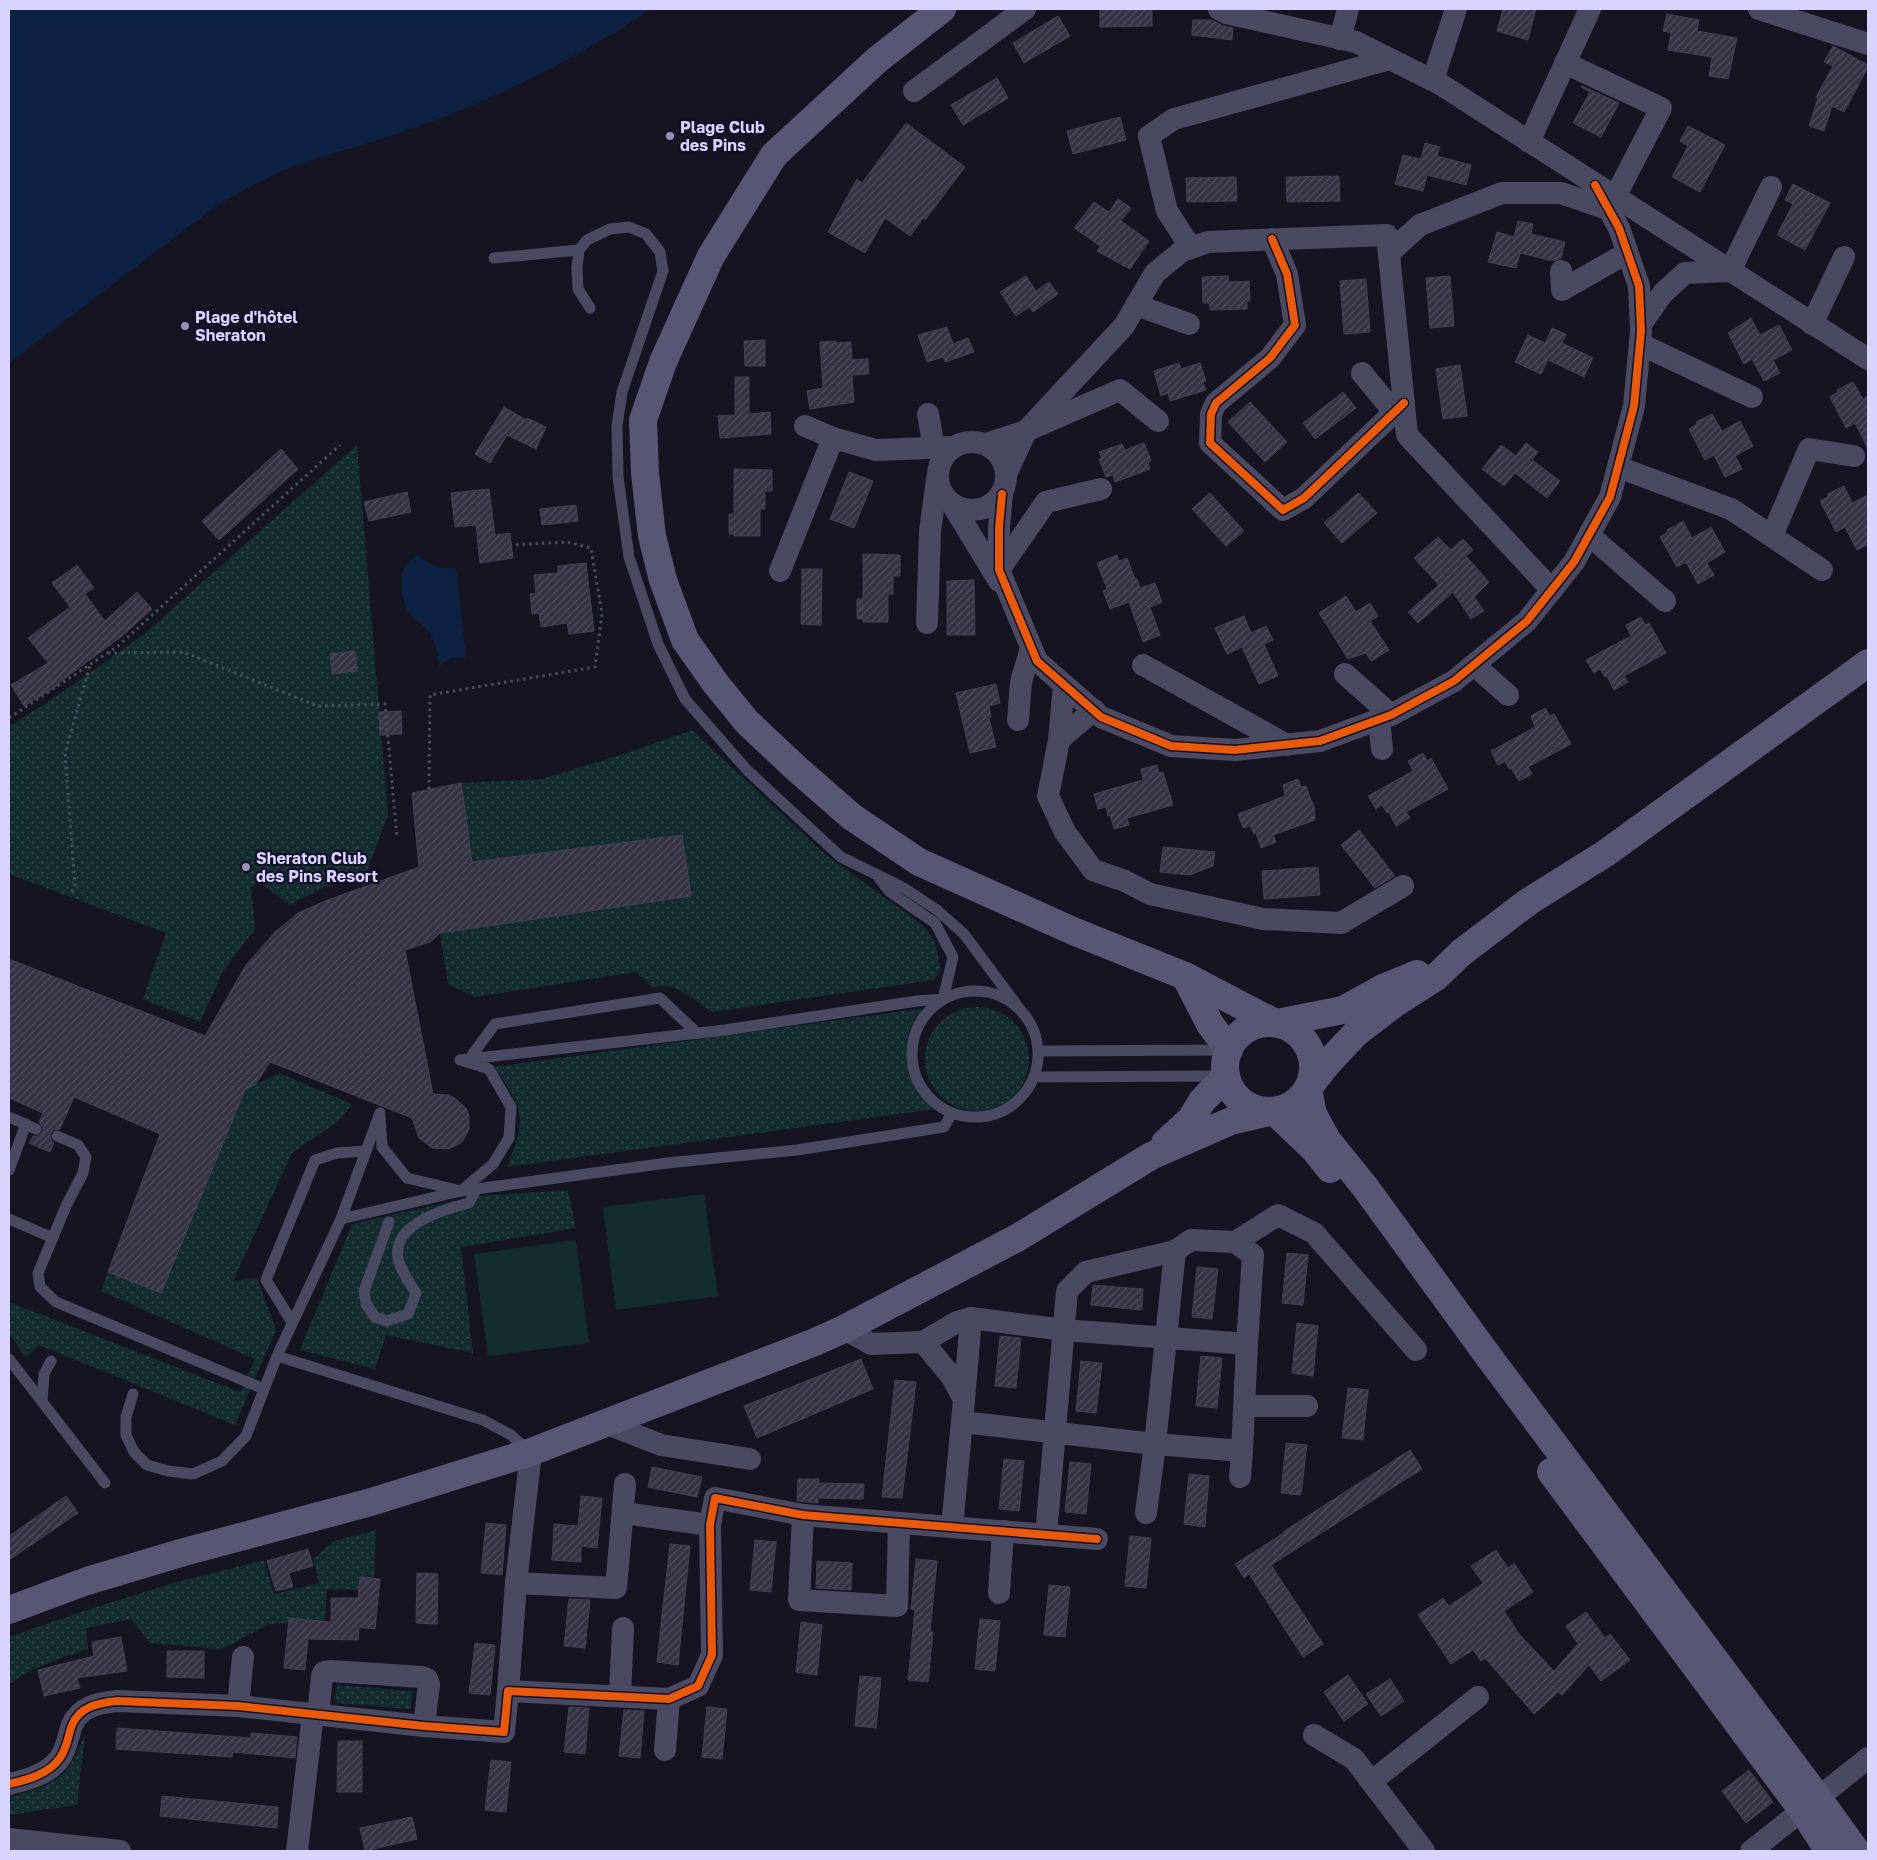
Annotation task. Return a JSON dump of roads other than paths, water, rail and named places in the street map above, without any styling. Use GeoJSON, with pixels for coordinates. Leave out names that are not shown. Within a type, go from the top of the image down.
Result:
{"type":"FeatureCollection","features":[{"type":"Feature","properties":{"kind":"main road"},"geometry":{"type":"LineString","coordinates":[[942,9],[876,60],[774,155],[711,256],[663,362],[643,420],[645,473],[652,536],[663,580],[685,640],[706,670],[748,722],[797,769],[852,818],[919,862],[1064,927],[1184,976],[1276,1023],[1290,1028],[1302,1037],[1309,1049],[1313,1062],[1312,1076],[1308,1089],[1313,1114],[1327,1140],[1365,1187],[1486,1353],[1810,1805],[1829,1851]]}},
{"type":"Feature","properties":{"kind":"main road"},"geometry":{"type":"LineString","coordinates":[[9,1610],[87,1581],[184,1552],[371,1502],[531,1452],[815,1342],[844,1329],[1017,1238],[1151,1156],[1231,1120],[1287,1108],[1298,1100],[1327,1064],[1356,1033],[1394,1004],[1436,977],[1461,953],[1528,902],[1606,853],[1868,663]]}},
{"type":"Feature","properties":{"kind":"main road"},"geometry":{"type":"LineString","coordinates":[[1151,1156],[1191,1119],[1227,1063],[1237,1037],[1248,1028],[1262,1023],[1276,1023],[1343,1010],[1383,988],[1416,975],[1443,960],[1461,953]]}},
{"type":"Feature","properties":{"kind":"main road"},"geometry":{"type":"LineString","coordinates":[[1184,976],[1210,1024],[1227,1063],[1230,1088],[1248,1106],[1260,1110],[1273,1111],[1314,1149],[1353,1195],[1471,1364],[1810,1805],[1856,1851]]}},
{"type":"Feature","properties":{"kind":"street"},"geometry":{"type":"LineString","coordinates":[[914,91],[1025,9]]}},
{"type":"Feature","properties":{"kind":"street"},"geometry":{"type":"LineString","coordinates":[[1219,9],[1226,13],[1356,42],[1432,80],[1595,185],[1611,203],[1639,286],[1640,334],[1634,406],[1610,497],[1574,562],[1552,590],[1527,621],[1454,681],[1385,717],[1320,741],[1235,750],[1171,746],[1101,717],[1037,661],[999,570],[999,528],[1002,494],[1006,484],[1007,472],[1026,430],[1124,326],[1155,273],[1182,251],[1208,242],[1387,235],[1399,407],[1407,435],[1552,590]]}},
{"type":"Feature","properties":{"kind":"street"},"geometry":{"type":"LineString","coordinates":[[1340,39],[1348,9]]}},
{"type":"Feature","properties":{"kind":"street"},"geometry":{"type":"LineString","coordinates":[[1432,80],[1456,9]]}},
{"type":"Feature","properties":{"kind":"street"},"geometry":{"type":"LineString","coordinates":[[1529,142],[1590,9]]}},
{"type":"Feature","properties":{"kind":"street"},"geometry":{"type":"LineString","coordinates":[[1759,9],[1868,44]]}},
{"type":"Feature","properties":{"kind":"street"},"geometry":{"type":"LineString","coordinates":[[1191,248],[1167,211],[1149,136],[1174,119],[1390,59]]}},
{"type":"Feature","properties":{"kind":"street"},"geometry":{"type":"LineString","coordinates":[[1565,63],[1661,108],[1611,203]]}},
{"type":"Feature","properties":{"kind":"street"},"geometry":{"type":"LineString","coordinates":[[1730,271],[1771,187]]}},
{"type":"Feature","properties":{"kind":"street"},"geometry":{"type":"LineString","coordinates":[[1389,253],[1420,225],[1502,193],[1561,193],[1611,203],[1730,271],[1868,359]]}},
{"type":"Feature","properties":{"kind":"street"},"geometry":{"type":"LineString","coordinates":[[1272,240],[1287,274],[1295,325],[1270,358],[1216,403],[1211,414],[1210,443],[1283,510],[1304,498],[1399,407]]}},
{"type":"Feature","properties":{"kind":"street"},"geometry":{"type":"LineString","coordinates":[[1561,271],[1562,290],[1627,253]]}},
{"type":"Feature","properties":{"kind":"street"},"geometry":{"type":"LineString","coordinates":[[1812,324],[1844,257]]}},
{"type":"Feature","properties":{"kind":"street"},"geometry":{"type":"LineString","coordinates":[[1640,334],[1663,293],[1686,273],[1730,271]]}},
{"type":"Feature","properties":{"kind":"street"},"geometry":{"type":"LineString","coordinates":[[1136,305],[1190,324]]}},
{"type":"Feature","properties":{"kind":"street"},"geometry":{"type":"LineString","coordinates":[[1640,334],[1752,397]]}},
{"type":"Feature","properties":{"kind":"street"},"geometry":{"type":"LineString","coordinates":[[1362,373],[1399,407]]}},
{"type":"Feature","properties":{"kind":"street"},"geometry":{"type":"LineString","coordinates":[[986,444],[1026,430],[1120,390],[1158,422]]}},
{"type":"Feature","properties":{"kind":"street"},"geometry":{"type":"LineString","coordinates":[[928,414],[944,447],[945,454],[940,464],[930,531],[928,622]]}},
{"type":"Feature","properties":{"kind":"street"},"geometry":{"type":"LineString","coordinates":[[805,426],[833,438],[876,450],[944,447],[964,442],[986,444],[1000,455],[1007,472]]}},
{"type":"Feature","properties":{"kind":"street"},"geometry":{"type":"LineString","coordinates":[[780,571],[833,438]]}},
{"type":"Feature","properties":{"kind":"street"},"geometry":{"type":"LineString","coordinates":[[1772,536],[1809,449],[1854,456]]}},
{"type":"Feature","properties":{"kind":"street"},"geometry":{"type":"LineString","coordinates":[[1618,467],[1731,509],[1822,570]]}},
{"type":"Feature","properties":{"kind":"street"},"geometry":{"type":"LineString","coordinates":[[938,475],[939,486],[944,496],[952,504],[1010,599]]}},
{"type":"Feature","properties":{"kind":"street"},"geometry":{"type":"LineString","coordinates":[[999,570],[1046,502],[1101,489]]}},
{"type":"Feature","properties":{"kind":"street"},"geometry":{"type":"LineString","coordinates":[[952,504],[962,509],[974,510],[985,508],[1002,494]]}},
{"type":"Feature","properties":{"kind":"street"},"geometry":{"type":"LineString","coordinates":[[1589,535],[1666,601]]}},
{"type":"Feature","properties":{"kind":"street"},"geometry":{"type":"LineString","coordinates":[[1018,720],[1021,682],[1031,648]]}},
{"type":"Feature","properties":{"kind":"street"},"geometry":{"type":"LineString","coordinates":[[1474,665],[1508,695]]}},
{"type":"Feature","properties":{"kind":"street"},"geometry":{"type":"LineString","coordinates":[[1143,666],[1287,744]]}},
{"type":"Feature","properties":{"kind":"street"},"geometry":{"type":"LineString","coordinates":[[1345,674],[1385,717],[1382,749]]}},
{"type":"Feature","properties":{"kind":"street"},"geometry":{"type":"LineString","coordinates":[[1064,684],[1059,740],[1048,796],[1065,832],[1093,870],[1125,881],[1150,894],[1263,920],[1341,923],[1403,886]]}},
{"type":"Feature","properties":{"kind":"street"},"geometry":{"type":"LineString","coordinates":[[1059,740],[1094,710]]}},
{"type":"Feature","properties":{"kind":"street"},"geometry":{"type":"LineString","coordinates":[[1046,1535],[1067,1291],[1086,1272],[1175,1251],[1191,1240],[1235,1242],[1278,1216],[1314,1233],[1416,1350]]}},
{"type":"Feature","properties":{"kind":"street"},"geometry":{"type":"LineString","coordinates":[[1235,1242],[1253,1256],[1240,1477]]}},
{"type":"Feature","properties":{"kind":"street"},"geometry":{"type":"LineString","coordinates":[[1146,1513],[1156,1444],[1175,1251]]}},
{"type":"Feature","properties":{"kind":"street"},"geometry":{"type":"LineString","coordinates":[[844,1329],[871,1344],[923,1342],[957,1322],[971,1318],[1064,1330],[1247,1344]]}},
{"type":"Feature","properties":{"kind":"street"},"geometry":{"type":"LineString","coordinates":[[952,1527],[971,1318]]}},
{"type":"Feature","properties":{"kind":"street"},"geometry":{"type":"LineString","coordinates":[[923,1342],[952,1378],[964,1400]]}},
{"type":"Feature","properties":{"kind":"street"},"geometry":{"type":"LineString","coordinates":[[1245,1406],[1307,1406]]}},
{"type":"Feature","properties":{"kind":"street"},"geometry":{"type":"LineString","coordinates":[[962,1422],[1156,1444],[1242,1451]]}},
{"type":"Feature","properties":{"kind":"street"},"geometry":{"type":"LineString","coordinates":[[606,1423],[661,1445],[750,1459]]}},
{"type":"Feature","properties":{"kind":"street"},"geometry":{"type":"LineString","coordinates":[[9,1784],[23,1781],[51,1767],[60,1758],[73,1724],[79,1714],[89,1706],[117,1700],[238,1706],[424,1726],[504,1732],[516,1583],[531,1452]]}},
{"type":"Feature","properties":{"kind":"street"},"geometry":{"type":"LineString","coordinates":[[516,1583],[616,1588],[625,1484]]}},
{"type":"Feature","properties":{"kind":"street"},"geometry":{"type":"LineString","coordinates":[[508,1690],[669,1699],[698,1686],[712,1655],[710,1525],[715,1498],[803,1515],[1097,1540]]}},
{"type":"Feature","properties":{"kind":"street"},"geometry":{"type":"LineString","coordinates":[[623,1513],[710,1525]]}},
{"type":"Feature","properties":{"kind":"street"},"geometry":{"type":"LineString","coordinates":[[803,1515],[799,1600],[897,1606],[899,1523]]}},
{"type":"Feature","properties":{"kind":"street"},"geometry":{"type":"LineString","coordinates":[[999,1593],[1003,1531]]}},
{"type":"Feature","properties":{"kind":"street"},"geometry":{"type":"LineString","coordinates":[[620,1696],[623,1628]]}},
{"type":"Feature","properties":{"kind":"street"},"geometry":{"type":"LineString","coordinates":[[238,1706],[243,1657]]}},
{"type":"Feature","properties":{"kind":"street"},"geometry":{"type":"LineString","coordinates":[[297,1851],[316,1714],[324,1672],[330,1670],[422,1677],[427,1679],[429,1684],[424,1726]]}},
{"type":"Feature","properties":{"kind":"street"},"geometry":{"type":"LineString","coordinates":[[1371,1782],[1478,1697]]}},
{"type":"Feature","properties":{"kind":"street"},"geometry":{"type":"LineString","coordinates":[[665,1750],[669,1699]]}},
{"type":"Feature","properties":{"kind":"street"},"geometry":{"type":"LineString","coordinates":[[1314,1735],[1354,1759],[1424,1851]]}},
{"type":"Feature","properties":{"kind":"street"},"geometry":{"type":"LineString","coordinates":[[1751,1851],[1868,1758]]}},
{"type":"Feature","properties":{"kind":"street"},"geometry":{"type":"LineString","coordinates":[[9,1839],[120,1851]]}},
{"type":"Feature","properties":{"kind":"lane"},"geometry":{"type":"LineString","coordinates":[[590,308],[578,289],[577,267],[579,250],[587,240],[610,229],[629,227],[646,234],[660,252],[663,271],[622,392],[617,426],[618,477],[629,557],[658,644],[685,699],[748,770],[841,856],[877,874],[904,888],[937,910],[964,934],[1031,1024],[1036,1037],[1039,1052],[1034,1077],[1024,1094],[1010,1107],[991,1115],[972,1117],[952,1113],[935,1103],[921,1088],[913,1069],[912,1049],[917,1029],[928,1012],[943,999],[953,957],[935,923],[890,892],[877,874]]}},
{"type":"Feature","properties":{"kind":"lane"},"geometry":{"type":"LineString","coordinates":[[494,258],[579,250]]}},
{"type":"Feature","properties":{"kind":"lane"},"geometry":{"type":"LineString","coordinates":[[465,1060],[697,1033],[917,1001],[943,999],[964,992],[985,992],[1005,998],[1022,1012]]}},
{"type":"Feature","properties":{"kind":"lane"},"geometry":{"type":"LineString","coordinates":[[465,1060],[495,1024],[660,998],[697,1033]]}},
{"type":"Feature","properties":{"kind":"lane"},"geometry":{"type":"LineString","coordinates":[[1039,1052],[1227,1063]]}},
{"type":"Feature","properties":{"kind":"lane"},"geometry":{"type":"LineString","coordinates":[[460,1191],[493,1164],[509,1138],[511,1107],[489,1069],[465,1060]]}},
{"type":"Feature","properties":{"kind":"lane"},"geometry":{"type":"LineString","coordinates":[[1034,1077],[1227,1063]]}},
{"type":"Feature","properties":{"kind":"lane"},"geometry":{"type":"LineString","coordinates":[[341,1219],[460,1191],[667,1163],[797,1150],[944,1127],[952,1113]]}},
{"type":"Feature","properties":{"kind":"lane"},"geometry":{"type":"LineString","coordinates":[[133,1394],[126,1418],[126,1435],[134,1452],[147,1465],[168,1471],[193,1474],[222,1461],[246,1436],[277,1356],[341,1219],[380,1114],[382,1147],[406,1178],[460,1191]]}},
{"type":"Feature","properties":{"kind":"lane"},"geometry":{"type":"LineString","coordinates":[[9,1117],[31,1126],[9,1170]]}},
{"type":"Feature","properties":{"kind":"lane"},"geometry":{"type":"LineString","coordinates":[[57,1136],[78,1145],[86,1157],[83,1173],[66,1206],[38,1273],[40,1287],[56,1302],[264,1389]]}},
{"type":"Feature","properties":{"kind":"lane"},"geometry":{"type":"LineString","coordinates":[[292,1322],[266,1280],[315,1160],[337,1153],[366,1151]]}},
{"type":"Feature","properties":{"kind":"lane"},"geometry":{"type":"LineString","coordinates":[[389,1222],[364,1291],[366,1304],[375,1317],[387,1321],[408,1314],[416,1293],[401,1269],[397,1257],[399,1242],[409,1228],[435,1213],[469,1202],[476,1190]]}},
{"type":"Feature","properties":{"kind":"lane"},"geometry":{"type":"LineString","coordinates":[[9,1219],[53,1238]]}},
{"type":"Feature","properties":{"kind":"lane"},"geometry":{"type":"LineString","coordinates":[[277,1356],[483,1420],[511,1435],[531,1452]]}},
{"type":"Feature","properties":{"kind":"lane"},"geometry":{"type":"LineString","coordinates":[[9,1359],[105,1483]]}},
{"type":"Feature","properties":{"kind":"lane"},"geometry":{"type":"LineString","coordinates":[[42,1401],[44,1374],[51,1361]]}},
{"type":"Feature","properties":{"kind":"water"},"geometry":{"type":"Polygon","coordinates":[[[9,9],[651,9],[565,61],[474,105],[411,129],[289,168],[250,187],[212,209],[9,363],[9,9]]]}},
{"type":"Feature","properties":{"kind":"water"},"geometry":{"type":"Polygon","coordinates":[[[417,554],[426,562],[435,566],[456,568],[466,657],[451,658],[439,666],[434,640],[425,627],[410,613],[402,596],[401,585],[404,569],[417,554]]]}},
{"type":"Feature","properties":{"kind":"place","name":"Plage Club des Pins"},"geometry":{"type":"Point","coordinates":[670,136]}},
{"type":"Feature","properties":{"kind":"place","name":"Plage d'hôtel Sheraton"},"geometry":{"type":"Point","coordinates":[185,326]}},
{"type":"Feature","properties":{"kind":"place","name":"Sheraton Club des Pins Resort"},"geometry":{"type":"Point","coordinates":[246,867]}}]}
